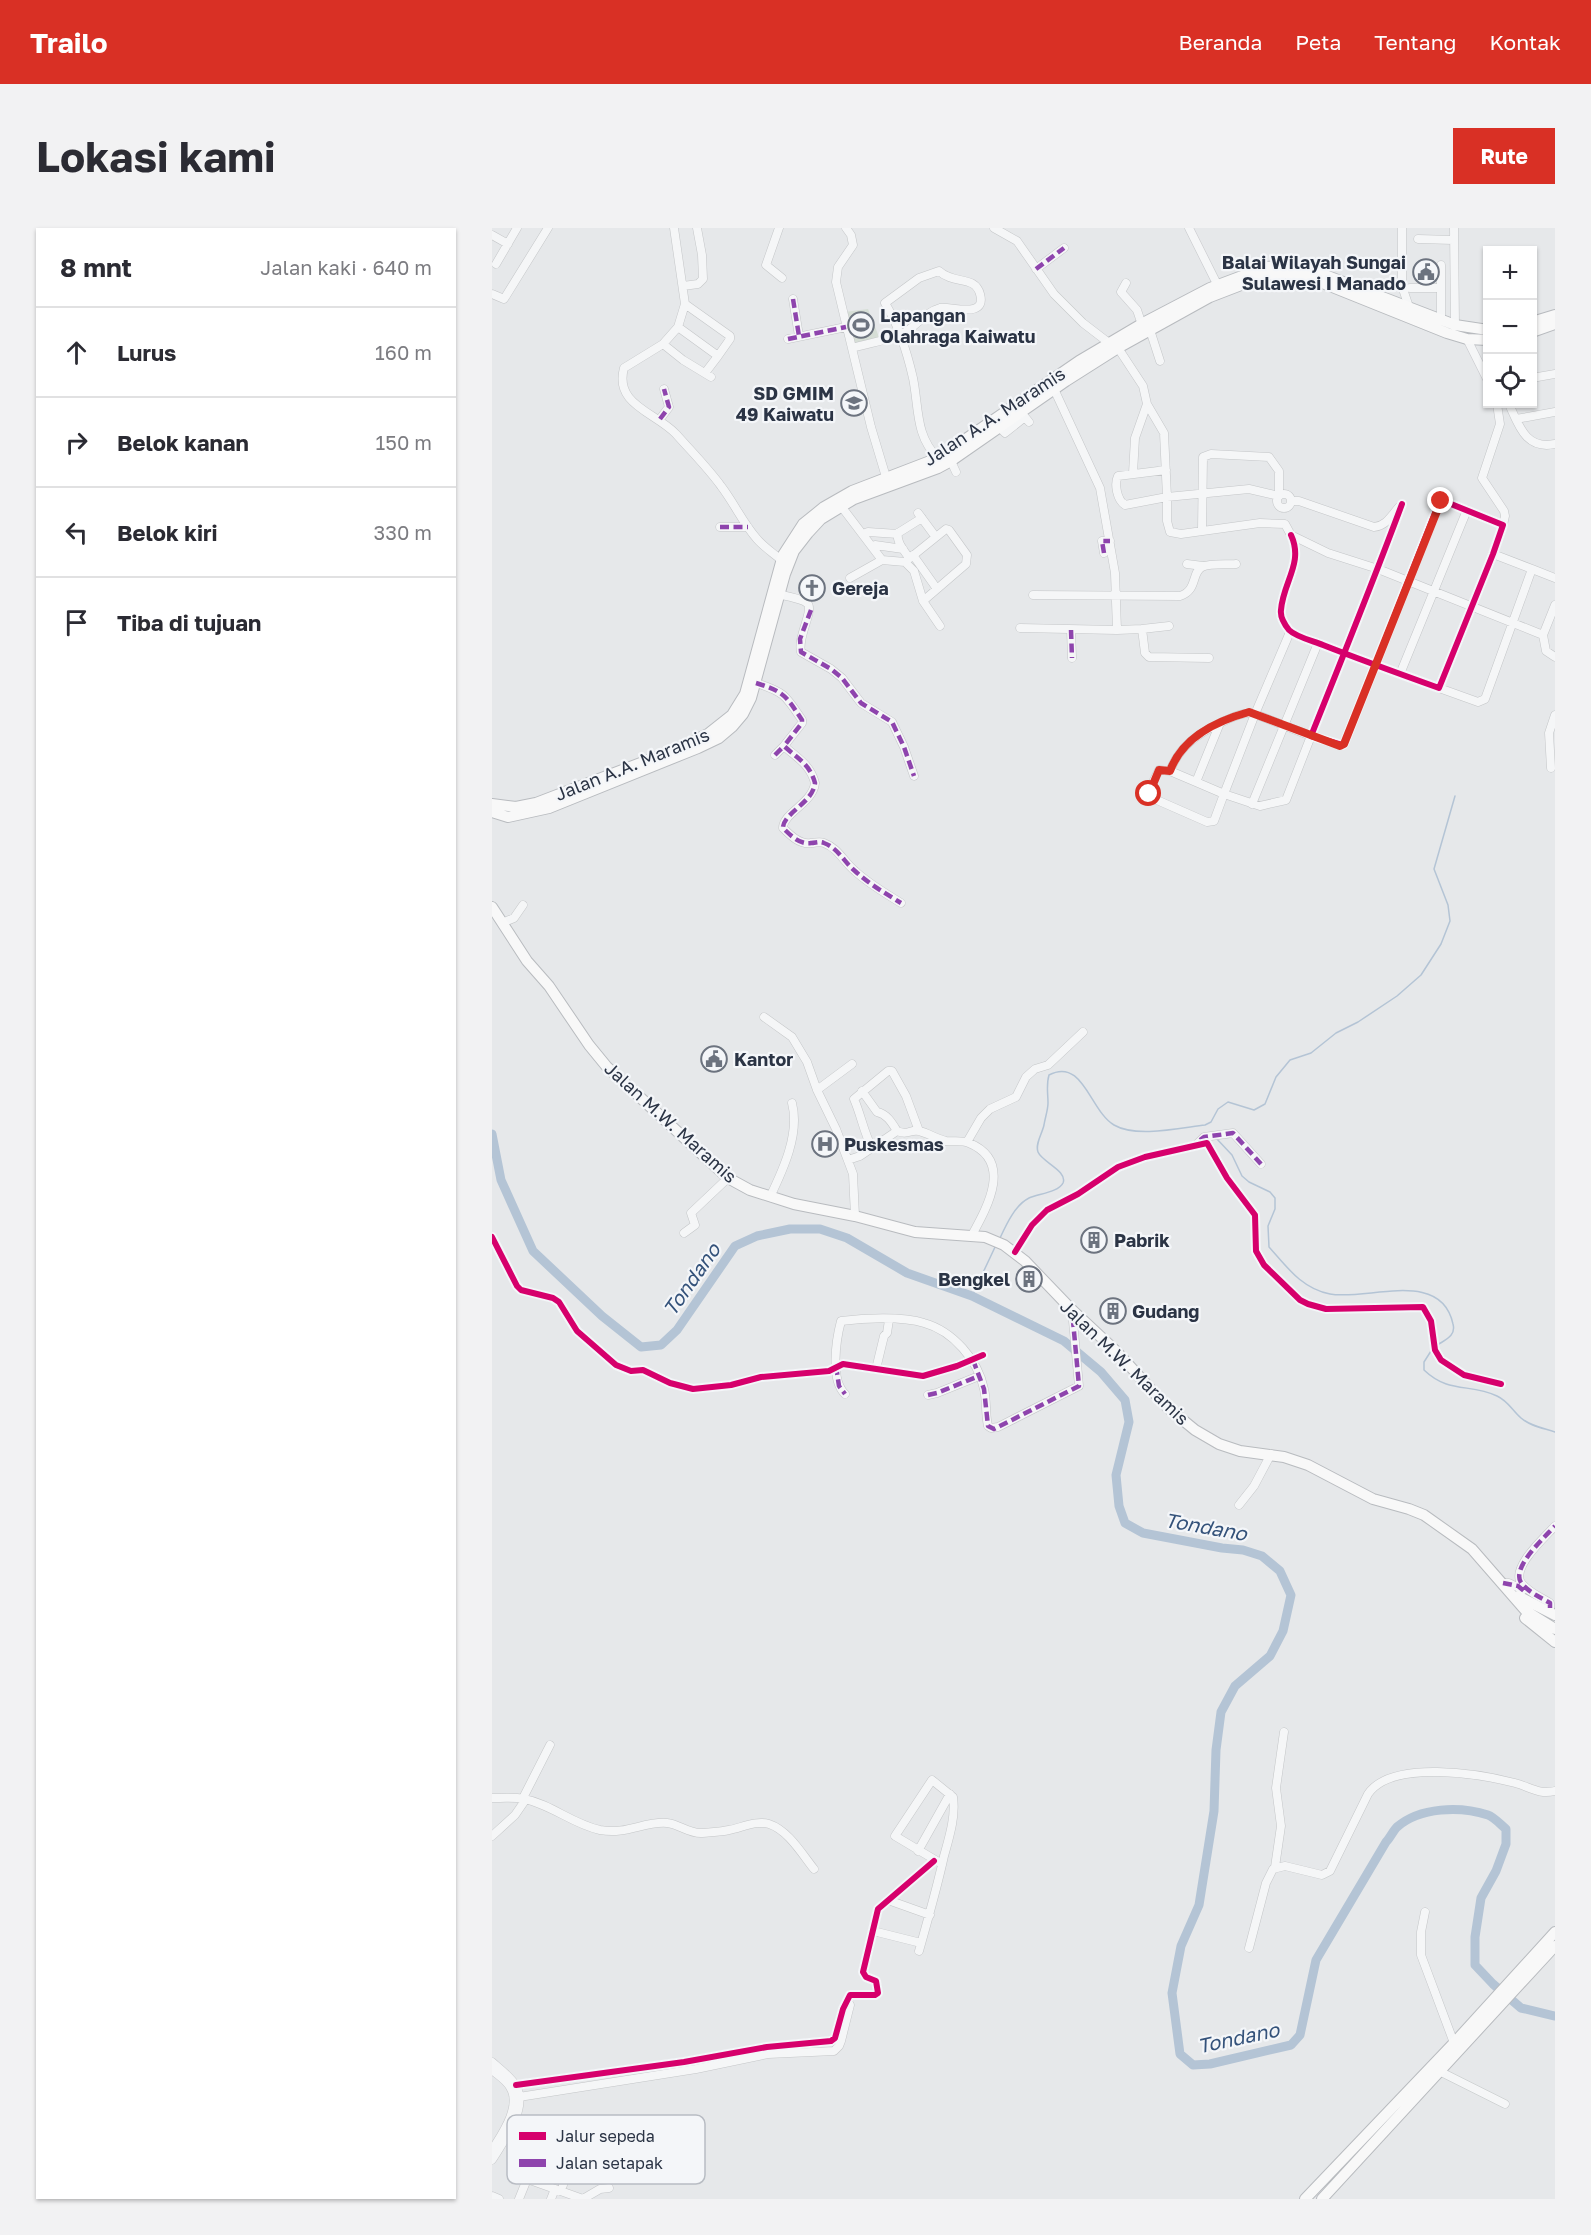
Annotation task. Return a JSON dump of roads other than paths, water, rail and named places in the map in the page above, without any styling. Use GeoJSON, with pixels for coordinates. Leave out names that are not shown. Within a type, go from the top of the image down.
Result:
{"type":"FeatureCollection","features":[{"type":"Feature","properties":{"kind":"highway"},"geometry":{"type":"LineString","coordinates":[[492,812],[508,817],[539,811],[578,792],[686,753],[718,738],[743,714],[756,683],[785,574],[800,544],[821,519],[861,496],[938,468],[951,461],[993,427],[1054,389],[1114,346],[1218,286],[1261,268],[1295,265],[1441,321],[1483,329]]}},
{"type":"Feature","properties":{"kind":"highway"},"geometry":{"type":"LineString","coordinates":[[1146,328],[1235,286],[1262,276],[1286,273],[1317,280],[1467,339],[1483,340]]}},
{"type":"Feature","properties":{"kind":"highway"},"geometry":{"type":"LineString","coordinates":[[1537,321],[1555,315]]}},
{"type":"Feature","properties":{"kind":"highway"},"geometry":{"type":"LineString","coordinates":[[1537,331],[1555,324]]}},
{"type":"Feature","properties":{"kind":"highway","name":"Jalan A.A. Maramis"},"geometry":{"type":"LineString","coordinates":[[492,804],[508,807],[527,805],[578,792],[717,729],[732,715],[745,694],[781,560],[791,540],[803,524],[824,507],[852,490],[938,458],[993,427],[1114,346]]}},
{"type":"Feature","properties":{"kind":"highway","name":"Jalan M.W. Maramis"},"geometry":{"type":"LineString","coordinates":[[492,907],[607,1067],[728,1178],[750,1190],[770,1197],[855,1216],[904,1230],[932,1234],[972,1235],[993,1239],[1015,1252],[1072,1316],[1118,1353],[1167,1407],[1195,1430],[1229,1448],[1271,1454],[1308,1465],[1367,1497],[1424,1515],[1465,1542],[1490,1566],[1508,1589]]}},
{"type":"Feature","properties":{"kind":"highway"},"geometry":{"type":"LineString","coordinates":[[1508,1589],[1526,1611],[1555,1629]]}},
{"type":"Feature","properties":{"kind":"highway"},"geometry":{"type":"LineString","coordinates":[[1508,1589],[1527,1601],[1553,1612]]}},
{"type":"Feature","properties":{"kind":"highway"},"geometry":{"type":"LineString","coordinates":[[1508,1589],[1518,1611],[1555,1642]]}},
{"type":"Feature","properties":{"kind":"highway"},"geometry":{"type":"LineString","coordinates":[[1323,2199],[1439,2072],[1479,2021],[1543,1952],[1555,1932]]}},
{"type":"Feature","properties":{"kind":"highway"},"geometry":{"type":"LineString","coordinates":[[1543,1952],[1555,1946]]}},
{"type":"Feature","properties":{"kind":"highway"},"geometry":{"type":"LineString","coordinates":[[1305,2199],[1454,2043],[1479,2021]]}},
{"type":"Feature","properties":{"kind":"street"},"geometry":{"type":"LineString","coordinates":[[493,266],[518,228]]}},
{"type":"Feature","properties":{"kind":"street"},"geometry":{"type":"LineString","coordinates":[[492,294],[504,299],[548,228]]}},
{"type":"Feature","properties":{"kind":"street"},"geometry":{"type":"LineString","coordinates":[[674,228],[685,304],[678,327],[663,344],[624,368],[621,378],[622,388],[628,400],[660,419],[675,433],[719,483],[759,541],[781,560]]}},
{"type":"Feature","properties":{"kind":"street"},"geometry":{"type":"LineString","coordinates":[[683,286],[698,284],[703,279],[702,255],[697,228]]}},
{"type":"Feature","properties":{"kind":"street"},"geometry":{"type":"LineString","coordinates":[[779,228],[766,265],[782,278]]}},
{"type":"Feature","properties":{"kind":"street"},"geometry":{"type":"LineString","coordinates":[[846,228],[853,244],[836,274],[846,327],[886,477]]}},
{"type":"Feature","properties":{"kind":"street"},"geometry":{"type":"LineString","coordinates":[[994,228],[1017,241],[1054,294],[1083,323],[1114,346],[1143,386],[1147,404],[1164,433],[1167,521],[1170,532],[1181,534],[1260,523],[1285,524]]}},
{"type":"Feature","properties":{"kind":"street"},"geometry":{"type":"LineString","coordinates":[[1189,228],[1218,286]]}},
{"type":"Feature","properties":{"kind":"street"},"geometry":{"type":"LineString","coordinates":[[1402,228],[1402,286],[1409,307]]}},
{"type":"Feature","properties":{"kind":"street"},"geometry":{"type":"LineString","coordinates":[[1454,228],[1455,325]]}},
{"type":"Feature","properties":{"kind":"street"},"geometry":{"type":"LineString","coordinates":[[492,235],[508,244]]}},
{"type":"Feature","properties":{"kind":"street"},"geometry":{"type":"LineString","coordinates":[[1418,239],[1453,240]]}},
{"type":"Feature","properties":{"kind":"street"},"geometry":{"type":"LineString","coordinates":[[1036,269],[1064,248]]}},
{"type":"Feature","properties":{"kind":"street"},"geometry":{"type":"LineString","coordinates":[[1441,265],[1441,321]]}},
{"type":"Feature","properties":{"kind":"street"},"geometry":{"type":"LineString","coordinates":[[852,348],[901,334],[944,307],[966,311],[975,308],[979,305],[981,297],[977,286],[970,282],[948,279],[939,271],[919,278],[885,303],[901,334],[913,377],[921,431],[932,452],[938,458]]}},
{"type":"Feature","properties":{"kind":"street"},"geometry":{"type":"LineString","coordinates":[[1126,283],[1121,292],[1137,310],[1160,361]]}},
{"type":"Feature","properties":{"kind":"street"},"geometry":{"type":"LineString","coordinates":[[1410,288],[1440,288]]}},
{"type":"Feature","properties":{"kind":"street"},"geometry":{"type":"LineString","coordinates":[[793,299],[799,336]]}},
{"type":"Feature","properties":{"kind":"street"},"geometry":{"type":"LineString","coordinates":[[663,344],[683,360],[708,375],[730,336],[685,304]]}},
{"type":"Feature","properties":{"kind":"street"},"geometry":{"type":"LineString","coordinates":[[678,327],[718,356]]}},
{"type":"Feature","properties":{"kind":"street"},"geometry":{"type":"LineString","coordinates":[[788,339],[846,327]]}},
{"type":"Feature","properties":{"kind":"street"},"geometry":{"type":"LineString","coordinates":[[1467,339],[1483,371]]}},
{"type":"Feature","properties":{"kind":"street"},"geometry":{"type":"LineString","coordinates":[[1537,377],[1555,374]]}},
{"type":"Feature","properties":{"kind":"street"},"geometry":{"type":"LineString","coordinates":[[660,419],[669,407],[664,389]]}},
{"type":"Feature","properties":{"kind":"street"},"geometry":{"type":"LineString","coordinates":[[1054,389],[1099,484],[1101,541],[1104,553]]}},
{"type":"Feature","properties":{"kind":"street"},"geometry":{"type":"LineString","coordinates":[[1133,473],[1135,438],[1147,404]]}},
{"type":"Feature","properties":{"kind":"street"},"geometry":{"type":"LineString","coordinates":[[1439,688],[1493,554],[1505,516],[1482,478],[1500,424],[1498,408]]}},
{"type":"Feature","properties":{"kind":"street"},"geometry":{"type":"LineString","coordinates":[[1511,408],[1532,441],[1542,446],[1555,444]]}},
{"type":"Feature","properties":{"kind":"street"},"geometry":{"type":"LineString","coordinates":[[1516,419],[1555,412]]}},
{"type":"Feature","properties":{"kind":"street"},"geometry":{"type":"LineString","coordinates":[[993,427],[1005,433],[1025,417],[1029,422]]}},
{"type":"Feature","properties":{"kind":"street"},"geometry":{"type":"LineString","coordinates":[[1202,530],[1202,462],[1205,455],[1269,457],[1279,471],[1279,496],[1276,502],[1296,550],[1296,561],[1281,610],[1283,620],[1290,632],[1478,702],[1483,701],[1532,569]]}},
{"type":"Feature","properties":{"kind":"street"},"geometry":{"type":"LineString","coordinates":[[951,461],[956,472]]}},
{"type":"Feature","properties":{"kind":"street"},"geometry":{"type":"LineString","coordinates":[[1166,470],[1116,477],[1116,487],[1123,505],[1167,497],[1249,489],[1279,496],[1287,495],[1291,501]]}},
{"type":"Feature","properties":{"kind":"street"},"geometry":{"type":"LineString","coordinates":[[1280,508],[1287,508],[1291,501]]}},
{"type":"Feature","properties":{"kind":"street"},"geometry":{"type":"LineString","coordinates":[[1290,632],[1255,714],[1224,794],[1214,821],[1211,822],[1152,800],[1149,794],[1157,773],[1161,769],[1224,794],[1260,806],[1286,800],[1402,504],[1380,527],[1374,527],[1299,501],[1291,501]]}},
{"type":"Feature","properties":{"kind":"street"},"geometry":{"type":"LineString","coordinates":[[1170,771],[1179,752],[1197,736],[1234,716],[1249,712],[1340,746],[1344,744],[1441,501],[1503,525]]}},
{"type":"Feature","properties":{"kind":"street"},"geometry":{"type":"LineString","coordinates":[[841,506],[882,560]]}},
{"type":"Feature","properties":{"kind":"street"},"geometry":{"type":"LineString","coordinates":[[1400,674],[1467,510]]}},
{"type":"Feature","properties":{"kind":"street"},"geometry":{"type":"LineString","coordinates":[[935,536],[920,515],[898,534],[897,540],[909,559],[923,601],[940,626]]}},
{"type":"Feature","properties":{"kind":"street"},"geometry":{"type":"LineString","coordinates":[[720,527],[748,527]]}},
{"type":"Feature","properties":{"kind":"street"},"geometry":{"type":"LineString","coordinates":[[850,578],[882,560],[909,559],[944,529],[949,530],[967,555],[966,564],[923,601]]}},
{"type":"Feature","properties":{"kind":"street"},"geometry":{"type":"LineString","coordinates":[[863,534],[868,532],[898,534]]}},
{"type":"Feature","properties":{"kind":"street"},"geometry":{"type":"LineString","coordinates":[[1291,535],[1328,553],[1378,569],[1543,635]]}},
{"type":"Feature","properties":{"kind":"street"},"geometry":{"type":"LineString","coordinates":[[1101,541],[1115,573],[1118,630]]}},
{"type":"Feature","properties":{"kind":"street"},"geometry":{"type":"LineString","coordinates":[[872,547],[875,545],[903,549]]}},
{"type":"Feature","properties":{"kind":"street"},"geometry":{"type":"LineString","coordinates":[[1493,554],[1555,578]]}},
{"type":"Feature","properties":{"kind":"street"},"geometry":{"type":"LineString","coordinates":[[909,559],[937,589]]}},
{"type":"Feature","properties":{"kind":"street"},"geometry":{"type":"LineString","coordinates":[[1187,564],[1203,566],[1236,564]]}},
{"type":"Feature","properties":{"kind":"street"},"geometry":{"type":"LineString","coordinates":[[1033,595],[1165,597],[1184,595],[1192,588],[1198,571],[1203,566]]}},
{"type":"Feature","properties":{"kind":"street"},"geometry":{"type":"LineString","coordinates":[[780,594],[806,602],[809,606],[810,612],[800,639],[801,652],[831,669],[842,678],[861,703],[892,722],[914,776]]}},
{"type":"Feature","properties":{"kind":"street"},"geometry":{"type":"LineString","coordinates":[[1555,605],[1543,635],[1546,651],[1555,657]]}},
{"type":"Feature","properties":{"kind":"street"},"geometry":{"type":"LineString","coordinates":[[1020,628],[1118,630],[1169,626]]}},
{"type":"Feature","properties":{"kind":"street"},"geometry":{"type":"LineString","coordinates":[[1142,628],[1145,653],[1149,657],[1209,658]]}},
{"type":"Feature","properties":{"kind":"street"},"geometry":{"type":"LineString","coordinates":[[1071,630],[1072,658]]}},
{"type":"Feature","properties":{"kind":"street"},"geometry":{"type":"LineString","coordinates":[[1252,804],[1318,643]]}},
{"type":"Feature","properties":{"kind":"street"},"geometry":{"type":"LineString","coordinates":[[756,683],[777,689],[786,696],[802,720],[802,723],[775,755]]}},
{"type":"Feature","properties":{"kind":"street"},"geometry":{"type":"LineString","coordinates":[[1551,768],[1549,733],[1555,715]]}},
{"type":"Feature","properties":{"kind":"street"},"geometry":{"type":"LineString","coordinates":[[1196,782],[1220,723]]}},
{"type":"Feature","properties":{"kind":"street"},"geometry":{"type":"LineString","coordinates":[[1197,736],[1213,742]]}},
{"type":"Feature","properties":{"kind":"street"},"geometry":{"type":"LineString","coordinates":[[784,746],[803,761],[810,770],[815,784],[810,797],[784,821],[783,828],[793,838],[807,844],[821,842],[834,848],[855,871],[881,892],[901,903]]}},
{"type":"Feature","properties":{"kind":"street"},"geometry":{"type":"LineString","coordinates":[[502,923],[514,918],[524,905]]}},
{"type":"Feature","properties":{"kind":"street"},"geometry":{"type":"LineString","coordinates":[[764,1017],[792,1037],[807,1062],[853,1174],[855,1216]]}},
{"type":"Feature","properties":{"kind":"street"},"geometry":{"type":"LineString","coordinates":[[967,1142],[981,1118],[990,1109],[1016,1097],[1026,1077],[1035,1069],[1048,1065],[1083,1032]]}},
{"type":"Feature","properties":{"kind":"street"},"geometry":{"type":"LineString","coordinates":[[817,1090],[852,1064]]}},
{"type":"Feature","properties":{"kind":"street"},"geometry":{"type":"LineString","coordinates":[[872,1148],[866,1138],[860,1112],[854,1099],[888,1071],[892,1071],[906,1096],[919,1131]]}},
{"type":"Feature","properties":{"kind":"street"},"geometry":{"type":"LineString","coordinates":[[862,1091],[877,1113],[883,1114],[897,1131],[905,1134],[919,1131],[943,1140],[967,1142],[985,1155],[994,1172],[994,1183],[989,1203],[972,1235]]}},
{"type":"Feature","properties":{"kind":"street"},"geometry":{"type":"LineString","coordinates":[[770,1197],[783,1168],[790,1142],[794,1115],[792,1103]]}},
{"type":"Feature","properties":{"kind":"street"},"geometry":{"type":"LineString","coordinates":[[848,1160],[860,1156],[897,1131]]}},
{"type":"Feature","properties":{"kind":"street"},"geometry":{"type":"LineString","coordinates":[[1196,1144],[1204,1137],[1233,1133],[1261,1164]]}},
{"type":"Feature","properties":{"kind":"street"},"geometry":{"type":"LineString","coordinates":[[1015,1252],[1032,1225],[1047,1210],[1078,1194],[1118,1167],[1145,1157],[1204,1142],[1210,1145],[1220,1168],[1254,1215],[1256,1251],[1264,1265],[1300,1300],[1326,1309],[1421,1307],[1427,1311],[1431,1321],[1435,1346],[1441,1360],[1464,1375],[1501,1384]]}},
{"type":"Feature","properties":{"kind":"street"},"geometry":{"type":"LineString","coordinates":[[684,1233],[695,1225],[691,1213],[728,1178]]}},
{"type":"Feature","properties":{"kind":"street"},"geometry":{"type":"LineString","coordinates":[[492,1237],[517,1286],[521,1290],[554,1298],[559,1302],[577,1331],[610,1361],[628,1371],[644,1370],[670,1383],[693,1389],[761,1377],[830,1371],[843,1364],[923,1376],[983,1356]]}},
{"type":"Feature","properties":{"kind":"street"},"geometry":{"type":"LineString","coordinates":[[845,1394],[838,1386],[836,1366],[841,1321],[913,1320],[936,1328],[949,1336],[973,1360],[984,1389],[987,1421],[992,1428],[998,1428],[1077,1389],[1080,1383],[1072,1316]]}},
{"type":"Feature","properties":{"kind":"street"},"geometry":{"type":"LineString","coordinates":[[876,1369],[884,1336],[888,1333],[889,1320]]}},
{"type":"Feature","properties":{"kind":"street"},"geometry":{"type":"LineString","coordinates":[[928,1395],[937,1394],[979,1376]]}},
{"type":"Feature","properties":{"kind":"street"},"geometry":{"type":"LineString","coordinates":[[1239,1505],[1254,1486],[1271,1454]]}},
{"type":"Feature","properties":{"kind":"street"},"geometry":{"type":"LineString","coordinates":[[1553,1612],[1550,1603],[1536,1596],[1521,1583],[1519,1577],[1522,1564],[1555,1526]]}},
{"type":"Feature","properties":{"kind":"street"},"geometry":{"type":"LineString","coordinates":[[1249,1948],[1266,1883],[1275,1867],[1281,1826],[1276,1788],[1284,1732]]}},
{"type":"Feature","properties":{"kind":"street"},"geometry":{"type":"LineString","coordinates":[[492,1836],[515,1815],[550,1745]]}},
{"type":"Feature","properties":{"kind":"street"},"geometry":{"type":"LineString","coordinates":[[1275,1867],[1285,1866],[1326,1874],[1346,1843],[1372,1788],[1382,1781],[1404,1775],[1454,1771],[1513,1782],[1536,1792],[1555,1791]]}},
{"type":"Feature","properties":{"kind":"street"},"geometry":{"type":"LineString","coordinates":[[873,1931],[920,1947],[930,1915],[938,1863],[953,1815],[953,1798],[932,1780],[895,1836],[938,1863]]}},
{"type":"Feature","properties":{"kind":"street"},"geometry":{"type":"LineString","coordinates":[[918,1851],[950,1794]]}},
{"type":"Feature","properties":{"kind":"street"},"geometry":{"type":"LineString","coordinates":[[492,1798],[524,1799],[548,1807],[573,1821],[602,1830],[629,1831],[652,1823],[663,1822],[699,1833],[728,1831],[766,1823],[788,1838],[814,1869]]}},
{"type":"Feature","properties":{"kind":"street"},"geometry":{"type":"LineString","coordinates":[[516,2085],[767,2050],[828,2052],[837,2050],[845,2028],[851,1995],[878,1993],[876,1982],[863,1974],[878,1909],[938,1863]]}},
{"type":"Feature","properties":{"kind":"street"},"geometry":{"type":"LineString","coordinates":[[888,1900],[930,1915]]}},
{"type":"Feature","properties":{"kind":"street"},"geometry":{"type":"LineString","coordinates":[[1425,1912],[1421,1932],[1421,1955],[1454,2043]]}},
{"type":"Feature","properties":{"kind":"street"},"geometry":{"type":"LineString","coordinates":[[519,2097],[696,2069],[767,2050]]}},
{"type":"Feature","properties":{"kind":"street"},"geometry":{"type":"LineString","coordinates":[[492,2062],[516,2085],[519,2097],[516,2115]]}},
{"type":"Feature","properties":{"kind":"street"},"geometry":{"type":"LineString","coordinates":[[492,2070],[511,2088],[513,2100],[510,2115]]}},
{"type":"Feature","properties":{"kind":"street"},"geometry":{"type":"LineString","coordinates":[[1439,2072],[1505,2104]]}},
{"type":"Feature","properties":{"kind":"street"},"geometry":{"type":"LineString","coordinates":[[492,2150],[507,2121]]}},
{"type":"Feature","properties":{"kind":"street"},"geometry":{"type":"LineString","coordinates":[[492,2160],[507,2132]]}},
{"type":"Feature","properties":{"kind":"street"},"geometry":{"type":"LineString","coordinates":[[519,2199],[525,2184]]}},
{"type":"Feature","properties":{"kind":"street"},"geometry":{"type":"LineString","coordinates":[[547,2184],[559,2187],[583,2199],[600,2189],[609,2188]]}},
{"type":"Feature","properties":{"kind":"street"},"geometry":{"type":"LineString","coordinates":[[551,2199],[560,2184]]}},
{"type":"Feature","properties":{"kind":"street"},"geometry":{"type":"LineString","coordinates":[[492,2196],[499,2199]]}},
{"type":"Feature","properties":{"kind":"waterway"},"geometry":{"type":"LineString","coordinates":[[1000,1238],[1019,1205],[1029,1198],[1053,1191],[1063,1183],[1062,1174],[1040,1156],[1037,1149],[1048,1108],[1049,1075],[1061,1071],[1070,1073],[1078,1079],[1106,1118],[1123,1129],[1146,1132],[1205,1125],[1211,1122],[1218,1109],[1228,1102],[1254,1110],[1265,1104],[1276,1077],[1290,1060],[1311,1053],[1336,1033],[1358,1022],[1397,996],[1421,975],[1441,944],[1450,921],[1448,905],[1434,869],[1455,796]]}},
{"type":"Feature","properties":{"kind":"waterway","name":"Tondano"},"geometry":{"type":"LineString","coordinates":[[492,1134],[501,1180],[533,1251],[602,1316],[641,1347],[661,1345],[677,1330],[735,1246],[757,1236],[790,1229],[820,1229],[847,1238],[907,1273],[972,1296],[1064,1341],[1101,1372],[1125,1400],[1129,1422],[1116,1475],[1119,1506],[1125,1523],[1143,1533],[1243,1550],[1262,1556],[1280,1571],[1291,1595],[1283,1631],[1270,1656],[1235,1686],[1221,1712],[1216,1750],[1214,1811],[1199,1905],[1181,1946],[1172,1993],[1180,2054],[1193,2065],[1210,2064],[1291,2045],[1300,2035],[1316,1960],[1386,1842],[1397,1827],[1406,1820],[1441,1810],[1465,1810],[1488,1815],[1506,1829],[1506,1844],[1496,1871],[1481,1898],[1475,1937],[1475,1965],[1521,2008],[1555,2016]]}},
{"type":"Feature","properties":{"kind":"waterway"},"geometry":{"type":"LineString","coordinates":[[1216,1138],[1232,1155],[1242,1176],[1270,1192],[1275,1198],[1275,1209],[1268,1226],[1269,1247],[1295,1276],[1311,1287],[1330,1294],[1401,1291],[1419,1292],[1434,1297],[1446,1307],[1454,1328],[1450,1336],[1439,1344]]}},
{"type":"Feature","properties":{"kind":"waterway"},"geometry":{"type":"LineString","coordinates":[[972,1296],[996,1245]]}},
{"type":"Feature","properties":{"kind":"waterway"},"geometry":{"type":"LineString","coordinates":[[1431,1351],[1424,1362],[1424,1370],[1433,1377],[1451,1385],[1497,1396],[1525,1421],[1555,1432]]}},
{"type":"Feature","properties":{"kind":"place","name":"Balai Wilayah Sungai Sulawesi I Manado"},"geometry":{"type":"Point","coordinates":[1426,272]}},
{"type":"Feature","properties":{"kind":"place","name":"Lapangan Olahraga Kaiwatu"},"geometry":{"type":"Point","coordinates":[861,325]}},
{"type":"Feature","properties":{"kind":"place","name":"SD GMIM 49 Kaiwatu"},"geometry":{"type":"Point","coordinates":[854,403]}},
{"type":"Feature","properties":{"kind":"place","name":"Gereja"},"geometry":{"type":"Point","coordinates":[812,588]}},
{"type":"Feature","properties":{"kind":"place","name":"Kantor"},"geometry":{"type":"Point","coordinates":[714,1059]}},
{"type":"Feature","properties":{"kind":"place","name":"Puskesmas"},"geometry":{"type":"Point","coordinates":[825,1144]}},
{"type":"Feature","properties":{"kind":"place","name":"Pabrik"},"geometry":{"type":"Point","coordinates":[1094,1240]}},
{"type":"Feature","properties":{"kind":"place","name":"Bengkel"},"geometry":{"type":"Point","coordinates":[1029,1279]}},
{"type":"Feature","properties":{"kind":"place","name":"Gudang"},"geometry":{"type":"Point","coordinates":[1113,1311]}}]}
